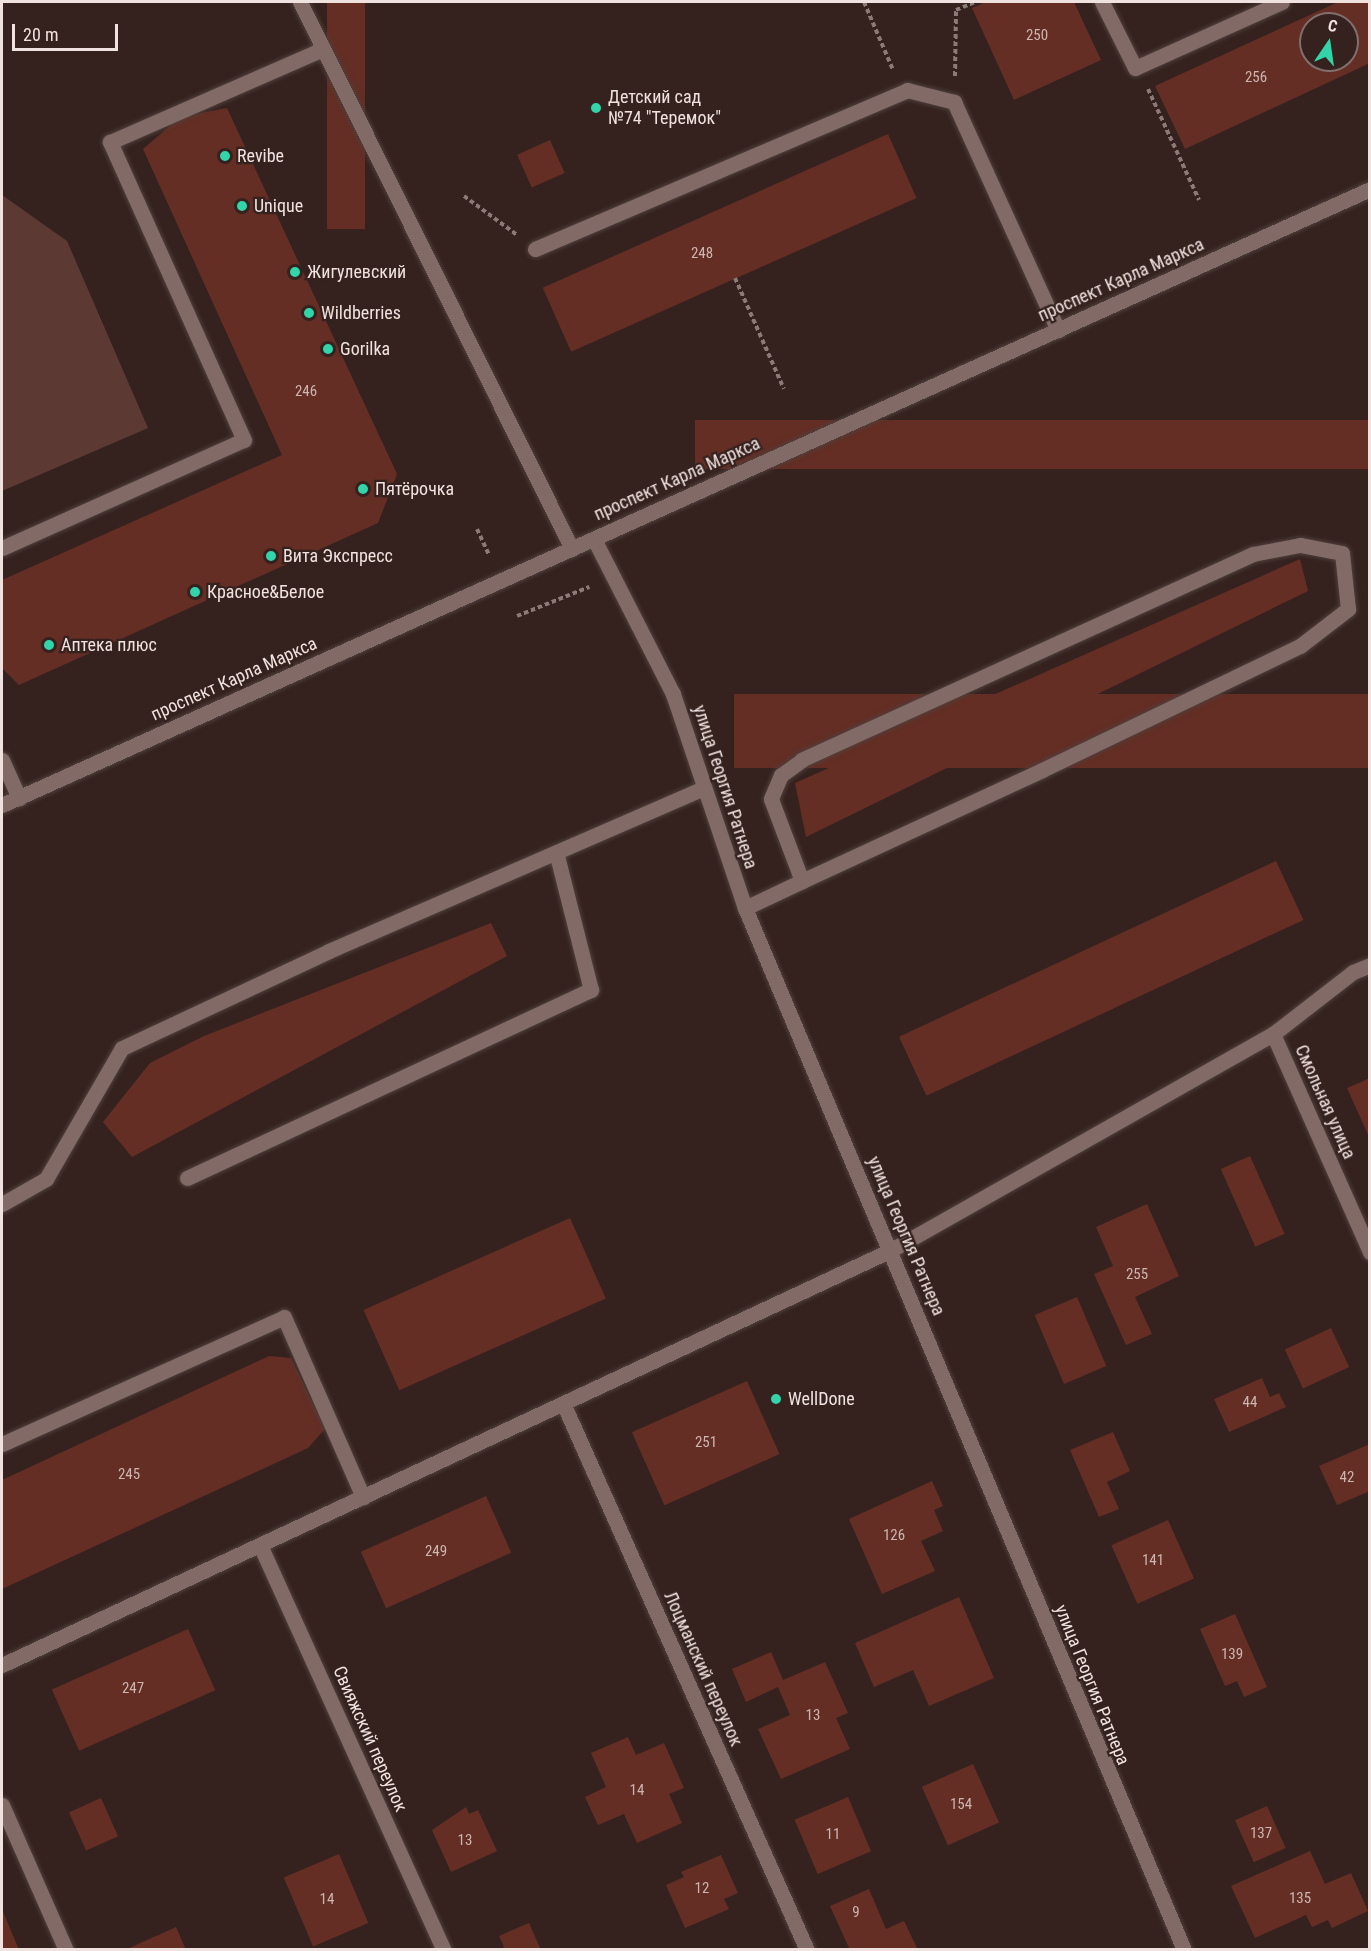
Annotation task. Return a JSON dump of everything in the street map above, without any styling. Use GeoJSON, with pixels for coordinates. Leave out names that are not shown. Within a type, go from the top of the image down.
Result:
{"type":"FeatureCollection","features":[{"type":"Feature","properties":{"kind":"street"},"geometry":{"type":"LineString","coordinates":[[300,2],[572,549]]}},
{"type":"Feature","properties":{"kind":"street"},"geometry":{"type":"LineString","coordinates":[[1102,2],[1137,67],[1282,2]]}},
{"type":"Feature","properties":{"kind":"street"},"geometry":{"type":"LineString","coordinates":[[2,548],[244,440],[110,142],[323,49]]}},
{"type":"Feature","properties":{"kind":"street"},"geometry":{"type":"LineString","coordinates":[[535,249],[903,92],[954,102],[1058,330]]}},
{"type":"Feature","properties":{"kind":"street","name":"проспект Карла Маркса"},"geometry":{"type":"LineString","coordinates":[[2,805],[1370,189]]}},
{"type":"Feature","properties":{"kind":"street","name":"улица Георгия Ратнера"},"geometry":{"type":"LineString","coordinates":[[594,538],[673,694],[745,908],[1184,1950]]}},
{"type":"Feature","properties":{"kind":"street"},"geometry":{"type":"LineString","coordinates":[[745,908],[1300,646],[1348,609],[1342,553],[1300,545],[1253,554],[802,760],[781,775],[771,799],[802,881]]}},
{"type":"Feature","properties":{"kind":"street"},"geometry":{"type":"LineString","coordinates":[[2,760],[19,798]]}},
{"type":"Feature","properties":{"kind":"street"},"geometry":{"type":"LineString","coordinates":[[2,1204],[46,1179],[122,1048],[556,852],[704,788]]}},
{"type":"Feature","properties":{"kind":"street"},"geometry":{"type":"LineString","coordinates":[[187,1178],[591,990],[556,852]]}},
{"type":"Feature","properties":{"kind":"street"},"geometry":{"type":"LineString","coordinates":[[2,1665],[891,1250],[1273,1034],[1353,972],[1370,965]]}},
{"type":"Feature","properties":{"kind":"street","name":"Смольная улица"},"geometry":{"type":"LineString","coordinates":[[1273,1034],[1370,1252]]}},
{"type":"Feature","properties":{"kind":"street"},"geometry":{"type":"LineString","coordinates":[[2,1444],[284,1317],[363,1497]]}},
{"type":"Feature","properties":{"kind":"street","name":"Лоцманский переулок"},"geometry":{"type":"LineString","coordinates":[[563,1404],[807,1950]]}},
{"type":"Feature","properties":{"kind":"street","name":"Свияжский переулок"},"geometry":{"type":"LineString","coordinates":[[260,1545],[444,1950]]}},
{"type":"Feature","properties":{"kind":"street"},"geometry":{"type":"LineString","coordinates":[[2,1805],[66,1950]]}},
{"type":"Feature","properties":{"kind":"path"},"geometry":{"type":"LineString","coordinates":[[864,2],[903,92]]}},
{"type":"Feature","properties":{"kind":"path"},"geometry":{"type":"LineString","coordinates":[[954,102],[957,10],[975,2]]}},
{"type":"Feature","properties":{"kind":"path"},"geometry":{"type":"LineString","coordinates":[[1137,67],[1199,201]]}},
{"type":"Feature","properties":{"kind":"path"},"geometry":{"type":"LineString","coordinates":[[464,196],[535,249]]}},
{"type":"Feature","properties":{"kind":"path"},"geometry":{"type":"LineString","coordinates":[[735,278],[784,389]]}},
{"type":"Feature","properties":{"kind":"path"},"geometry":{"type":"LineString","coordinates":[[477,529],[489,555]]}},
{"type":"Feature","properties":{"kind":"path"},"geometry":{"type":"LineString","coordinates":[[517,615],[613,577]]}},
{"type":"Feature","properties":{"kind":"shaded area"},"geometry":{"type":"Polygon","coordinates":[[[2,195],[67,241],[148,428],[2,491],[2,195]]]}},
{"type":"Feature","properties":{"kind":"building"},"geometry":{"type":"Polygon","coordinates":[[[327,2],[365,2],[365,229],[327,229],[327,2]]]}},
{"type":"Feature","properties":{"kind":"building"},"geometry":{"type":"Polygon","coordinates":[[[986,2],[1074,2],[1101,60],[1014,100],[972,8],[986,2]]]}},
{"type":"Feature","properties":{"kind":"building"},"geometry":{"type":"Polygon","coordinates":[[[1338,2],[1370,2],[1370,63],[1359,68],[1359,12],[1316,12],[1338,2]]]}},
{"type":"Feature","properties":{"kind":"building"},"geometry":{"type":"Polygon","coordinates":[[[1299,20],[1299,72],[1351,72],[1185,149],[1155,86],[1299,20]]]}},
{"type":"Feature","properties":{"kind":"building"},"geometry":{"type":"Polygon","coordinates":[[[227,108],[397,474],[378,523],[19,685],[2,668],[2,580],[282,455],[143,149],[180,117],[227,108]]]}},
{"type":"Feature","properties":{"kind":"building"},"geometry":{"type":"Polygon","coordinates":[[[888,134],[916,198],[571,352],[543,288],[888,134]]]}},
{"type":"Feature","properties":{"kind":"building"},"geometry":{"type":"Polygon","coordinates":[[[550,140],[565,173],[532,188],[517,155],[550,140]]]}},
{"type":"Feature","properties":{"kind":"building"},"geometry":{"type":"Polygon","coordinates":[[[695,420],[1370,420],[1370,469],[695,469],[695,420]]]}},
{"type":"Feature","properties":{"kind":"building"},"geometry":{"type":"Polygon","coordinates":[[[1300,559],[1308,591],[806,837],[795,783],[1300,559]]]}},
{"type":"Feature","properties":{"kind":"building"},"geometry":{"type":"Polygon","coordinates":[[[734,694],[1370,694],[1370,768],[734,768],[734,694]]]}},
{"type":"Feature","properties":{"kind":"building"},"geometry":{"type":"Polygon","coordinates":[[[1276,861],[1303,920],[926,1096],[899,1037],[1276,861]]]}},
{"type":"Feature","properties":{"kind":"building"},"geometry":{"type":"Polygon","coordinates":[[[491,923],[507,956],[132,1157],[103,1122],[150,1063],[204,1036],[491,923]]]}},
{"type":"Feature","properties":{"kind":"building"},"geometry":{"type":"Polygon","coordinates":[[[1370,1078],[1370,1139],[1347,1088],[1370,1078]]]}},
{"type":"Feature","properties":{"kind":"building"},"geometry":{"type":"Polygon","coordinates":[[[1250,1156],[1285,1234],[1255,1247],[1221,1169],[1250,1156]]]}},
{"type":"Feature","properties":{"kind":"building"},"geometry":{"type":"Polygon","coordinates":[[[1147,1204],[1179,1276],[1135,1297],[1152,1334],[1126,1345],[1094,1274],[1113,1266],[1096,1227],[1147,1204]]]}},
{"type":"Feature","properties":{"kind":"building"},"geometry":{"type":"Polygon","coordinates":[[[570,1218],[606,1298],[399,1390],[364,1310],[570,1218]]]}},
{"type":"Feature","properties":{"kind":"building"},"geometry":{"type":"Polygon","coordinates":[[[1077,1297],[1106,1366],[1064,1384],[1035,1315],[1077,1297]]]}},
{"type":"Feature","properties":{"kind":"building"},"geometry":{"type":"Polygon","coordinates":[[[1331,1328],[1349,1367],[1303,1389],[1285,1350],[1331,1328]]]}},
{"type":"Feature","properties":{"kind":"building"},"geometry":{"type":"Polygon","coordinates":[[[269,1356],[291,1358],[325,1429],[308,1448],[2,1589],[2,1480],[269,1356]]]}},
{"type":"Feature","properties":{"kind":"building"},"geometry":{"type":"Polygon","coordinates":[[[1262,1378],[1270,1397],[1279,1393],[1286,1407],[1229,1432],[1214,1399],[1262,1378]]]}},
{"type":"Feature","properties":{"kind":"building"},"geometry":{"type":"Polygon","coordinates":[[[747,1381],[780,1454],[664,1505],[632,1432],[747,1381]]]}},
{"type":"Feature","properties":{"kind":"building"},"geometry":{"type":"Polygon","coordinates":[[[1113,1432],[1130,1471],[1107,1482],[1119,1509],[1099,1517],[1070,1450],[1113,1432]]]}},
{"type":"Feature","properties":{"kind":"building"},"geometry":{"type":"Polygon","coordinates":[[[1370,1444],[1370,1491],[1337,1505],[1319,1466],[1370,1444]]]}},
{"type":"Feature","properties":{"kind":"building"},"geometry":{"type":"Polygon","coordinates":[[[932,1481],[943,1506],[934,1510],[943,1531],[921,1541],[935,1571],[882,1594],[849,1519],[932,1481]]]}},
{"type":"Feature","properties":{"kind":"building"},"geometry":{"type":"Polygon","coordinates":[[[486,1496],[511,1553],[386,1608],[361,1552],[486,1496]]]}},
{"type":"Feature","properties":{"kind":"building"},"geometry":{"type":"Polygon","coordinates":[[[1168,1520],[1194,1578],[1137,1604],[1111,1545],[1168,1520]]]}},
{"type":"Feature","properties":{"kind":"building"},"geometry":{"type":"Polygon","coordinates":[[[959,1597],[994,1678],[929,1706],[913,1670],[874,1687],[855,1643],[959,1597]]]}},
{"type":"Feature","properties":{"kind":"building"},"geometry":{"type":"Polygon","coordinates":[[[1235,1614],[1267,1687],[1244,1697],[1237,1681],[1225,1686],[1200,1629],[1235,1614]]]}},
{"type":"Feature","properties":{"kind":"building"},"geometry":{"type":"Polygon","coordinates":[[[188,1629],[215,1690],[79,1751],[52,1690],[188,1629]]]}},
{"type":"Feature","properties":{"kind":"building"},"geometry":{"type":"Polygon","coordinates":[[[771,1652],[783,1680],[825,1662],[848,1713],[836,1718],[850,1749],[781,1779],[758,1729],[790,1715],[778,1687],[746,1702],[732,1669],[771,1652]]]}},
{"type":"Feature","properties":{"kind":"building"},"geometry":{"type":"Polygon","coordinates":[[[628,1737],[636,1755],[664,1743],[684,1788],[669,1794],[682,1823],[637,1843],[624,1814],[598,1825],[585,1797],[606,1787],[591,1753],[628,1737]]]}},
{"type":"Feature","properties":{"kind":"building"},"geometry":{"type":"Polygon","coordinates":[[[973,1764],[999,1822],[948,1845],[922,1787],[973,1764]]]}},
{"type":"Feature","properties":{"kind":"building"},"geometry":{"type":"Polygon","coordinates":[[[848,1797],[871,1851],[818,1874],[795,1820],[848,1797]]]}},
{"type":"Feature","properties":{"kind":"building"},"geometry":{"type":"Polygon","coordinates":[[[101,1798],[118,1836],[86,1851],[69,1812],[101,1798]]]}},
{"type":"Feature","properties":{"kind":"building"},"geometry":{"type":"Polygon","coordinates":[[[1267,1806],[1286,1848],[1254,1862],[1235,1820],[1267,1806]]]}},
{"type":"Feature","properties":{"kind":"building"},"geometry":{"type":"Polygon","coordinates":[[[466,1807],[469,1814],[478,1810],[497,1851],[451,1872],[432,1830],[466,1807]]]}},
{"type":"Feature","properties":{"kind":"building"},"geometry":{"type":"Polygon","coordinates":[[[1310,1851],[1325,1884],[1351,1873],[1368,1911],[1332,1928],[1328,1920],[1312,1927],[1306,1915],[1255,1938],[1231,1886],[1310,1851]]]}},
{"type":"Feature","properties":{"kind":"building"},"geometry":{"type":"Polygon","coordinates":[[[339,1854],[368,1923],[313,1946],[284,1877],[339,1854]]]}},
{"type":"Feature","properties":{"kind":"building"},"geometry":{"type":"Polygon","coordinates":[[[721,1855],[738,1893],[724,1899],[729,1909],[685,1928],[666,1885],[684,1877],[681,1872],[721,1855]]]}},
{"type":"Feature","properties":{"kind":"building"},"geometry":{"type":"Polygon","coordinates":[[[869,1889],[886,1929],[904,1921],[917,1948],[850,1950],[830,1906],[869,1889]]]}},
{"type":"Feature","properties":{"kind":"building"},"geometry":{"type":"Polygon","coordinates":[[[2,1909],[19,1950],[2,1950],[2,1909]]]}},
{"type":"Feature","properties":{"kind":"building"},"geometry":{"type":"Polygon","coordinates":[[[529,1923],[541,1950],[498,1950],[504,1947],[499,1936],[529,1923]]]}},
{"type":"Feature","properties":{"kind":"building"},"geometry":{"type":"Polygon","coordinates":[[[176,1927],[186,1950],[125,1950],[176,1927]]]}},
{"type":"Feature","properties":{"kind":"place","name":"Детский сад №74 \"Теремок\""},"geometry":{"type":"Point","coordinates":[596,108]}},
{"type":"Feature","properties":{"kind":"place","name":"Revibe"},"geometry":{"type":"Point","coordinates":[225,156]}},
{"type":"Feature","properties":{"kind":"place","name":"Unique"},"geometry":{"type":"Point","coordinates":[242,206]}},
{"type":"Feature","properties":{"kind":"place","name":"Жигулевский"},"geometry":{"type":"Point","coordinates":[295,272]}},
{"type":"Feature","properties":{"kind":"place","name":"Wildberries"},"geometry":{"type":"Point","coordinates":[309,313]}},
{"type":"Feature","properties":{"kind":"place","name":"Gorilka"},"geometry":{"type":"Point","coordinates":[328,349]}},
{"type":"Feature","properties":{"kind":"place","name":"Пятёрочка"},"geometry":{"type":"Point","coordinates":[363,489]}},
{"type":"Feature","properties":{"kind":"place","name":"Вита Экспресс"},"geometry":{"type":"Point","coordinates":[271,556]}},
{"type":"Feature","properties":{"kind":"place","name":"Красное&Белое"},"geometry":{"type":"Point","coordinates":[195,592]}},
{"type":"Feature","properties":{"kind":"place","name":"Аптека плюс"},"geometry":{"type":"Point","coordinates":[49,645]}},
{"type":"Feature","properties":{"kind":"place","name":"WellDone"},"geometry":{"type":"Point","coordinates":[776,1399]}}]}
